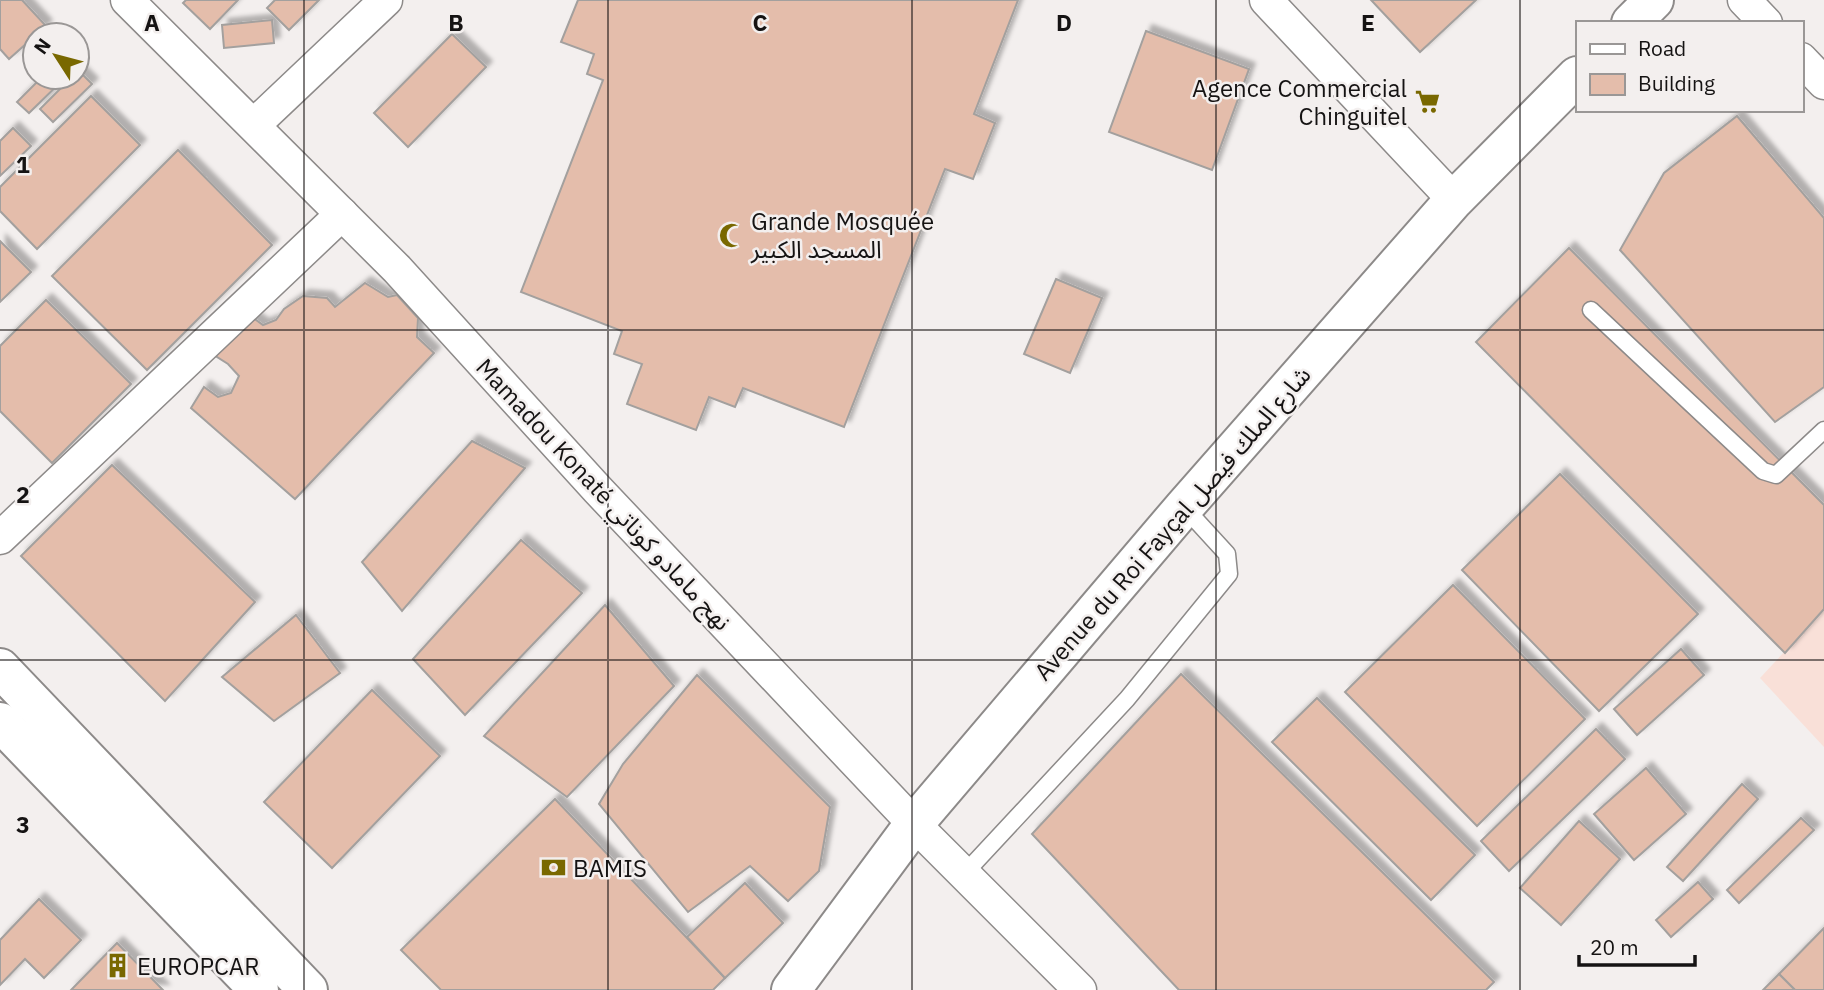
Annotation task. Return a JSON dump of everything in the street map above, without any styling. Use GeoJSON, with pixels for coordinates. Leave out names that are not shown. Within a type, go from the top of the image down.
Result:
{"type":"FeatureCollection","features":[{"type":"Feature","properties":{"kind":"street","name":"Mamadou Konaté نهج مامادو كوناتي"},"geometry":{"type":"LineString","coordinates":[[127,0],[397,270],[608,500],[914,824],[1080,990]]}},
{"type":"Feature","properties":{"kind":"street"},"geometry":{"type":"LineString","coordinates":[[254,125],[386,0]]}},
{"type":"Feature","properties":{"kind":"street"},"geometry":{"type":"LineString","coordinates":[[1266,0],[1454,200]]}},
{"type":"Feature","properties":{"kind":"street"},"geometry":{"type":"LineString","coordinates":[[1633,21],[1654,0]]}},
{"type":"Feature","properties":{"kind":"street"},"geometry":{"type":"LineString","coordinates":[[1744,0],[1764,21]]}},
{"type":"Feature","properties":{"kind":"street"},"geometry":{"type":"LineString","coordinates":[[1803,61],[1824,83]]}},
{"type":"Feature","properties":{"kind":"street","name":"Avenue du Roi Fayçal شارع الملك فيصل"},"geometry":{"type":"LineString","coordinates":[[791,990],[914,824],[1184,507],[1454,200],[1576,77]]}},
{"type":"Feature","properties":{"kind":"street"},"geometry":{"type":"LineString","coordinates":[[0,538],[342,214]]}},
{"type":"Feature","properties":{"kind":"street"},"geometry":{"type":"LineString","coordinates":[[0,668],[308,990]]}},
{"type":"Feature","properties":{"kind":"street"},"geometry":{"type":"LineString","coordinates":[[0,722],[259,990]]}},
{"type":"Feature","properties":{"kind":"lane"},"geometry":{"type":"LineString","coordinates":[[1591,310],[1763,471],[1776,475],[1824,430]]}},
{"type":"Feature","properties":{"kind":"lane"},"geometry":{"type":"LineString","coordinates":[[964,874],[1127,699],[1229,574],[1227,554],[1184,507]]}},
{"type":"Feature","properties":{"kind":"shaded area"},"geometry":{"type":"Polygon","coordinates":[[[1824,609],[1824,747],[1760,678],[1824,609]]]}},
{"type":"Feature","properties":{"kind":"building"},"geometry":{"type":"Polygon","coordinates":[[[0,0],[22,0],[41,21],[21,21],[21,48],[9,59],[0,49],[0,0]]]}},
{"type":"Feature","properties":{"kind":"building"},"geometry":{"type":"Polygon","coordinates":[[[186,0],[238,0],[210,29],[183,3],[186,0]]]}},
{"type":"Feature","properties":{"kind":"building"},"geometry":{"type":"Polygon","coordinates":[[[275,0],[319,0],[289,30],[267,8],[275,0]]]}},
{"type":"Feature","properties":{"kind":"building","name":"Grande Mosquée المسجد الكبير"},"geometry":{"type":"Polygon","coordinates":[[[578,0],[1018,0],[974,114],[995,123],[973,179],[945,169],[844,427],[743,388],[735,407],[709,397],[696,430],[627,404],[642,364],[614,354],[622,331],[521,292],[603,80],[587,74],[594,54],[561,42],[578,0]]]}},
{"type":"Feature","properties":{"kind":"building"},"geometry":{"type":"Polygon","coordinates":[[[1371,0],[1476,0],[1420,52],[1371,0]]]}},
{"type":"Feature","properties":{"kind":"building"},"geometry":{"type":"Polygon","coordinates":[[[272,20],[274,43],[224,48],[222,25],[272,20]]]}},
{"type":"Feature","properties":{"kind":"building"},"geometry":{"type":"Polygon","coordinates":[[[1146,31],[1249,69],[1212,170],[1109,132],[1146,31]]]}},
{"type":"Feature","properties":{"kind":"building"},"geometry":{"type":"Polygon","coordinates":[[[452,34],[486,67],[408,147],[374,113],[452,34]]]}},
{"type":"Feature","properties":{"kind":"building"},"geometry":{"type":"Polygon","coordinates":[[[28,91],[52,91],[29,113],[17,102],[28,91]]]}},
{"type":"Feature","properties":{"kind":"building"},"geometry":{"type":"Polygon","coordinates":[[[58,91],[85,91],[53,122],[40,109],[58,91]]]}},
{"type":"Feature","properties":{"kind":"building"},"geometry":{"type":"Polygon","coordinates":[[[91,96],[140,145],[37,249],[0,211],[0,187],[91,96]]]}},
{"type":"Feature","properties":{"kind":"building"},"geometry":{"type":"Polygon","coordinates":[[[1737,116],[1824,218],[1824,387],[1775,422],[1620,250],[1664,173],[1737,116]]]}},
{"type":"Feature","properties":{"kind":"building"},"geometry":{"type":"Polygon","coordinates":[[[13,128],[31,146],[0,176],[0,141],[13,128]]]}},
{"type":"Feature","properties":{"kind":"building"},"geometry":{"type":"Polygon","coordinates":[[[178,150],[272,245],[147,370],[52,276],[178,150]]]}},
{"type":"Feature","properties":{"kind":"building"},"geometry":{"type":"Polygon","coordinates":[[[0,241],[31,272],[0,302],[0,241]]]}},
{"type":"Feature","properties":{"kind":"building"},"geometry":{"type":"Polygon","coordinates":[[[1569,248],[1824,505],[1824,609],[1785,653],[1476,342],[1569,248]]]}},
{"type":"Feature","properties":{"kind":"building"},"geometry":{"type":"Polygon","coordinates":[[[1056,279],[1102,298],[1070,373],[1024,354],[1056,279]]]}},
{"type":"Feature","properties":{"kind":"building"},"geometry":{"type":"Polygon","coordinates":[[[365,283],[388,297],[397,295],[418,318],[417,337],[434,353],[295,499],[191,408],[204,387],[218,397],[231,393],[239,376],[228,364],[214,355],[252,317],[263,325],[276,320],[284,309],[303,296],[327,298],[335,307],[365,283]]]}},
{"type":"Feature","properties":{"kind":"building"},"geometry":{"type":"Polygon","coordinates":[[[46,300],[131,384],[52,463],[0,411],[0,346],[46,300]]]}},
{"type":"Feature","properties":{"kind":"building"},"geometry":{"type":"Polygon","coordinates":[[[472,441],[525,468],[402,611],[362,562],[472,441]]]}},
{"type":"Feature","properties":{"kind":"building"},"geometry":{"type":"Polygon","coordinates":[[[112,465],[255,602],[165,701],[21,556],[112,465]]]}},
{"type":"Feature","properties":{"kind":"building"},"geometry":{"type":"Polygon","coordinates":[[[1560,474],[1698,614],[1599,711],[1462,570],[1560,474]]]}},
{"type":"Feature","properties":{"kind":"building"},"geometry":{"type":"Polygon","coordinates":[[[521,540],[582,593],[465,715],[413,659],[521,540]]]}},
{"type":"Feature","properties":{"kind":"building"},"geometry":{"type":"Polygon","coordinates":[[[1453,585],[1585,719],[1477,826],[1345,692],[1453,585]]]}},
{"type":"Feature","properties":{"kind":"building"},"geometry":{"type":"Polygon","coordinates":[[[605,605],[674,686],[567,797],[484,736],[605,605]]]}},
{"type":"Feature","properties":{"kind":"building"},"geometry":{"type":"Polygon","coordinates":[[[296,615],[340,673],[274,721],[222,677],[296,615]]]}},
{"type":"Feature","properties":{"kind":"building"},"geometry":{"type":"Polygon","coordinates":[[[1681,649],[1704,675],[1637,735],[1614,709],[1681,649]]]}},
{"type":"Feature","properties":{"kind":"building"},"geometry":{"type":"Polygon","coordinates":[[[1181,674],[1494,982],[1486,990],[1179,990],[1032,834],[1181,674]]]}},
{"type":"Feature","properties":{"kind":"building"},"geometry":{"type":"Polygon","coordinates":[[[697,675],[830,807],[819,871],[788,901],[750,866],[688,912],[599,804],[623,764],[697,675]]]}},
{"type":"Feature","properties":{"kind":"building"},"geometry":{"type":"Polygon","coordinates":[[[372,690],[440,756],[332,868],[264,802],[372,690]]]}},
{"type":"Feature","properties":{"kind":"building"},"geometry":{"type":"Polygon","coordinates":[[[1317,698],[1475,855],[1431,900],[1272,742],[1317,698]]]}},
{"type":"Feature","properties":{"kind":"building"},"geometry":{"type":"Polygon","coordinates":[[[1596,729],[1625,759],[1509,871],[1481,841],[1596,729]]]}},
{"type":"Feature","properties":{"kind":"building"},"geometry":{"type":"Polygon","coordinates":[[[1646,768],[1686,814],[1634,860],[1594,814],[1646,768]]]}},
{"type":"Feature","properties":{"kind":"building"},"geometry":{"type":"Polygon","coordinates":[[[1742,784],[1758,799],[1683,881],[1667,867],[1742,784]]]}},
{"type":"Feature","properties":{"kind":"building","name":"BAMIS"},"geometry":{"type":"Polygon","coordinates":[[[555,799],[725,978],[713,990],[441,990],[401,950],[555,799]]]}},
{"type":"Feature","properties":{"kind":"building"},"geometry":{"type":"Polygon","coordinates":[[[1801,818],[1814,830],[1739,903],[1727,890],[1801,818]]]}},
{"type":"Feature","properties":{"kind":"building"},"geometry":{"type":"Polygon","coordinates":[[[1579,821],[1620,859],[1561,925],[1520,888],[1579,821]]]}},
{"type":"Feature","properties":{"kind":"building"},"geometry":{"type":"Polygon","coordinates":[[[1698,882],[1713,899],[1671,937],[1656,920],[1698,882]]]}},
{"type":"Feature","properties":{"kind":"building"},"geometry":{"type":"Polygon","coordinates":[[[745,883],[783,923],[725,978],[687,937],[745,883]]]}},
{"type":"Feature","properties":{"kind":"building"},"geometry":{"type":"Polygon","coordinates":[[[39,899],[81,940],[44,978],[25,959],[0,985],[0,940],[39,899]]]}},
{"type":"Feature","properties":{"kind":"building"},"geometry":{"type":"Polygon","coordinates":[[[1824,928],[1824,990],[1795,990],[1779,974],[1824,928]]]}},
{"type":"Feature","properties":{"kind":"building","name":"EUROPCAR"},"geometry":{"type":"Polygon","coordinates":[[[117,943],[163,990],[71,990],[117,943]]]}},
{"type":"Feature","properties":{"kind":"building"},"geometry":{"type":"Polygon","coordinates":[[[1779,974],[1795,990],[1763,990],[1779,974]]]}},
{"type":"Feature","properties":{"kind":"place","name":"Agence Commercial Chinguitel"},"geometry":{"type":"Point","coordinates":[1427,102]}},
{"type":"Feature","properties":{"kind":"place","name":"Grande Mosquée المسجد الكبير"},"geometry":{"type":"Point","coordinates":[731,235]}},
{"type":"Feature","properties":{"kind":"place","name":"BAMIS"},"geometry":{"type":"Point","coordinates":[553,868]}},
{"type":"Feature","properties":{"kind":"place","name":"EUROPCAR"},"geometry":{"type":"Point","coordinates":[117,966]}}]}
